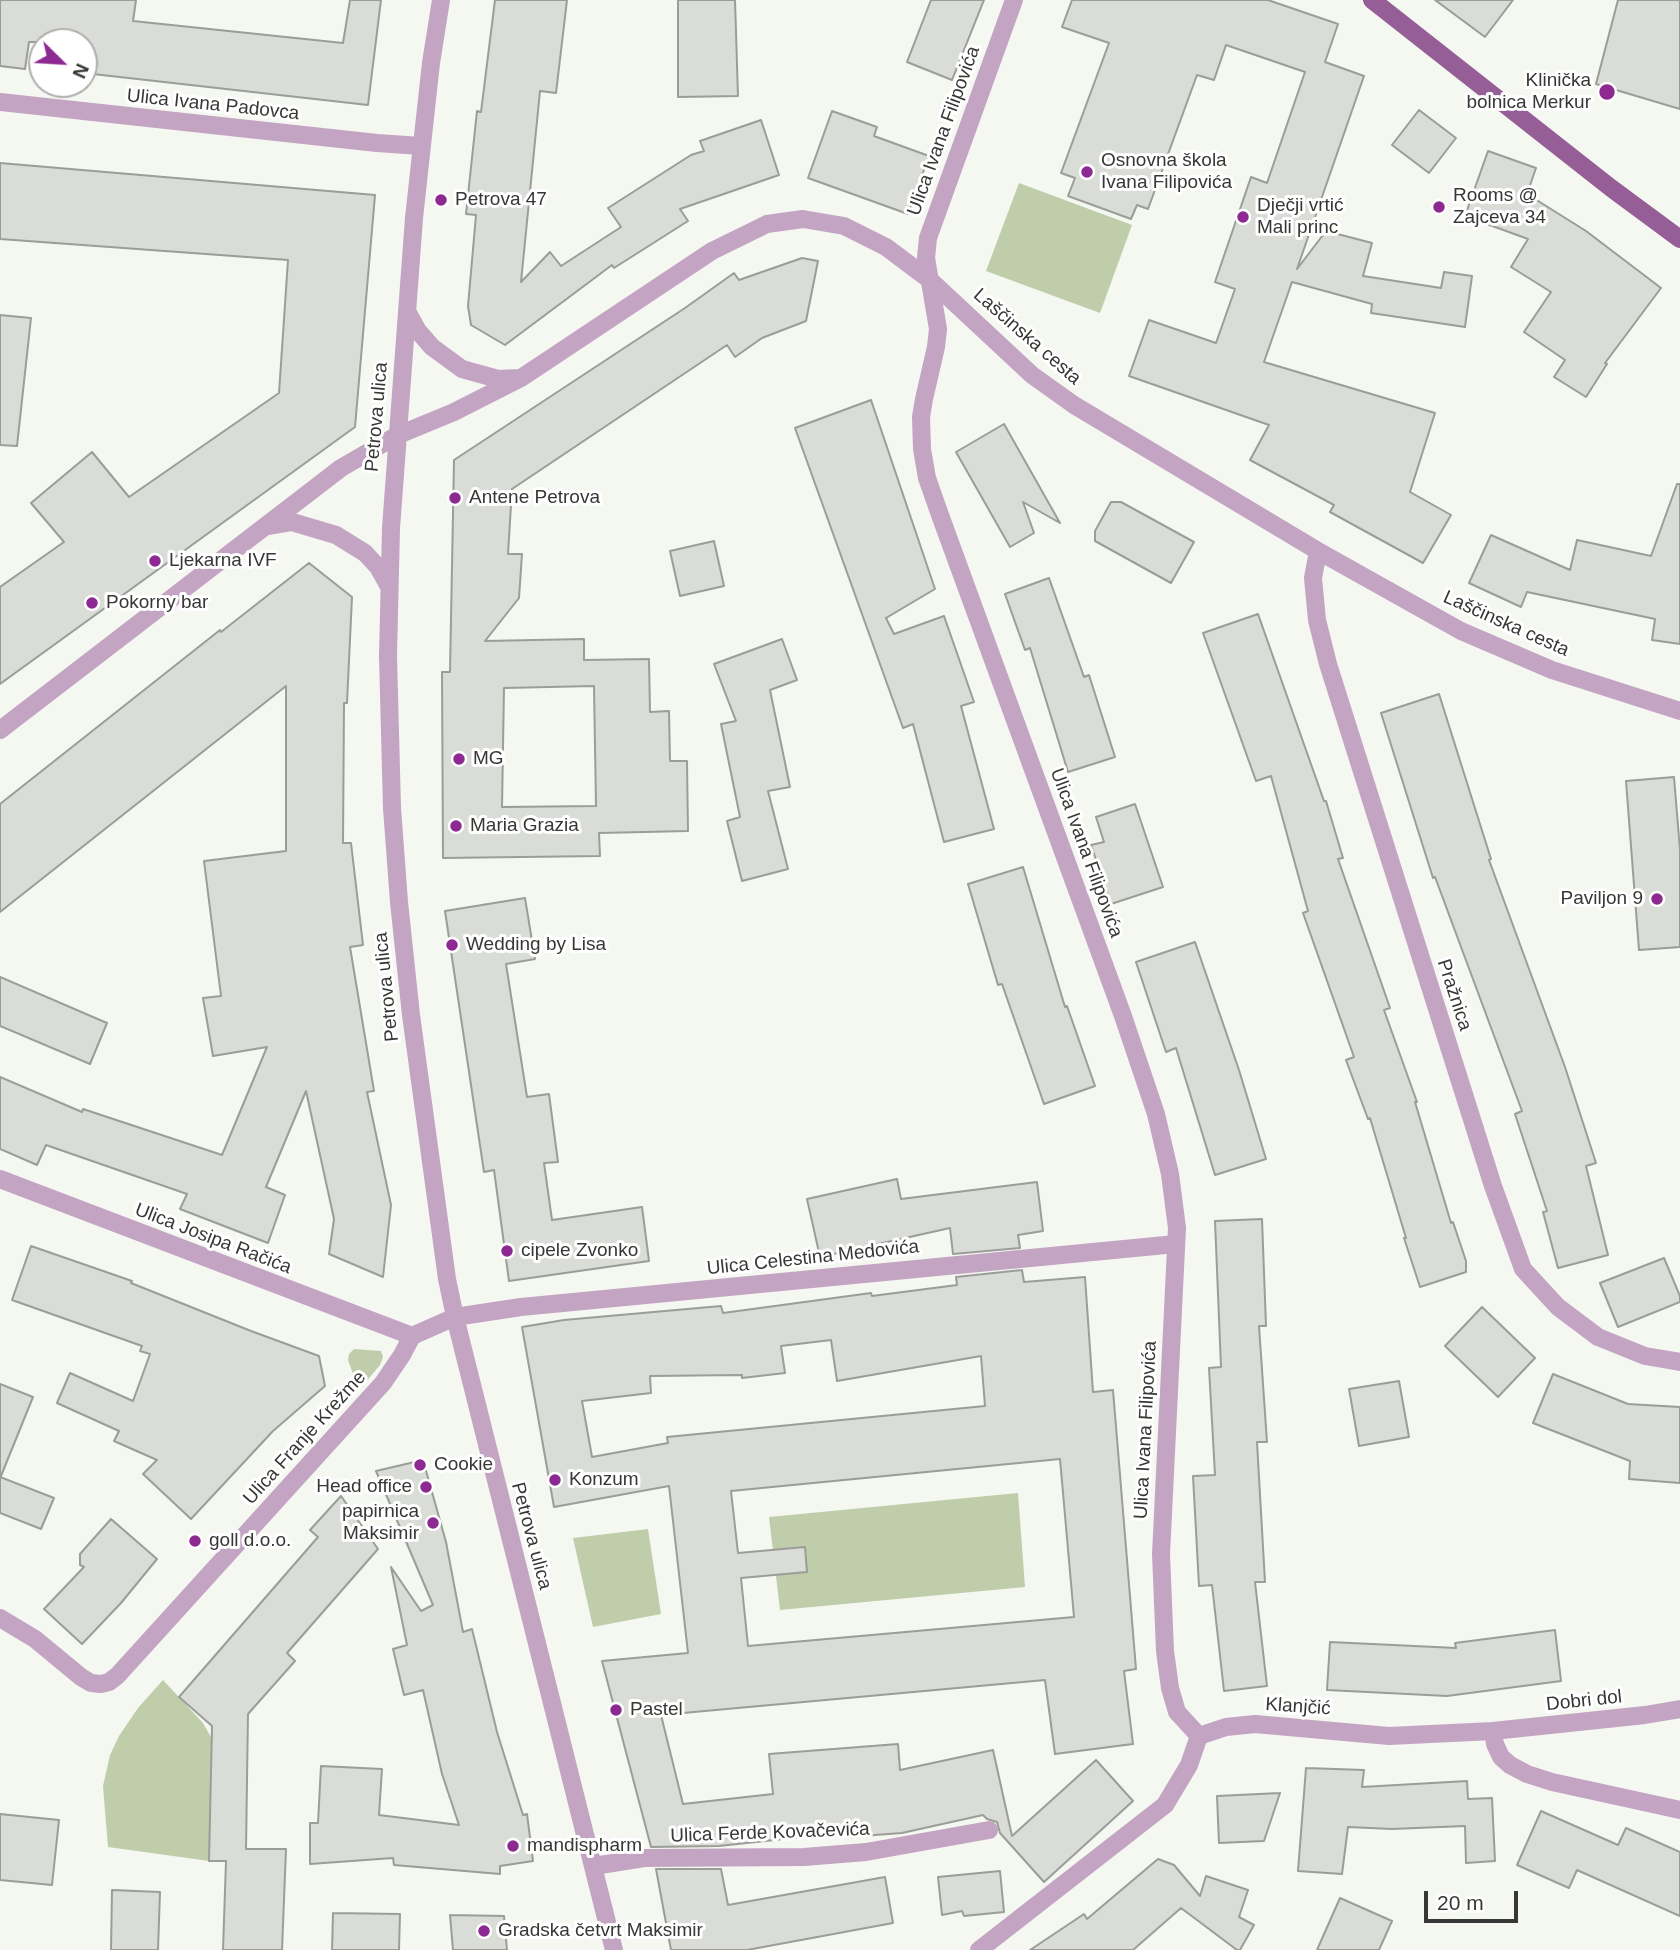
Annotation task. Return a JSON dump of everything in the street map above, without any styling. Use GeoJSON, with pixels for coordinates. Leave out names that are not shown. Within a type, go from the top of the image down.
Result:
{"type":"FeatureCollection","features":[{"type":"Feature","properties":{"kind":"main road"},"geometry":{"type":"LineString","coordinates":[[1372,0],[1680,239]]}},
{"type":"Feature","properties":{"kind":"street","name":"Petrova ulica"},"geometry":{"type":"LineString","coordinates":[[441,0],[421,146],[396,436],[388,585],[392,808],[399,902],[447,1279],[614,1950]]}},
{"type":"Feature","properties":{"kind":"street","name":"Ulica Ivana Filipovića"},"geometry":{"type":"LineString","coordinates":[[1014,0],[931,225],[926,258],[938,329],[921,417],[922,449],[928,478],[1156,1114],[1170,1174],[1177,1228],[1161,1554],[1165,1637],[1170,1688],[1177,1712],[1199,1736]]}},
{"type":"Feature","properties":{"kind":"street","name":"Ulica Ivana Padovca"},"geometry":{"type":"LineString","coordinates":[[0,102],[421,146]]}},
{"type":"Feature","properties":{"kind":"street","name":"Laščinska cesta"},"geometry":{"type":"LineString","coordinates":[[0,730],[341,468],[396,436],[454,412],[521,378],[712,251],[767,223],[803,219],[844,226],[886,247],[930,280],[1032,375],[1074,405],[1318,551],[1461,631],[1552,670],[1680,710]]}},
{"type":"Feature","properties":{"kind":"street"},"geometry":{"type":"LineString","coordinates":[[407,311],[418,331],[432,347],[462,369],[498,379],[521,378]]}},
{"type":"Feature","properties":{"kind":"street"},"geometry":{"type":"LineString","coordinates":[[262,528],[292,522],[336,535],[365,553],[378,566],[388,585]]}},
{"type":"Feature","properties":{"kind":"street","name":"Pražnica"},"geometry":{"type":"LineString","coordinates":[[1318,551],[1313,578],[1317,620],[1328,664],[1493,1186],[1523,1269],[1558,1307],[1598,1337],[1645,1356],[1680,1362]]}},
{"type":"Feature","properties":{"kind":"street","name":"Ulica Josipa Račića"},"geometry":{"type":"LineString","coordinates":[[0,1179],[412,1336]]}},
{"type":"Feature","properties":{"kind":"street","name":"Ulica Celestina Medovića"},"geometry":{"type":"LineString","coordinates":[[455,1317],[535,1306],[1176,1244]]}},
{"type":"Feature","properties":{"kind":"street"},"geometry":{"type":"LineString","coordinates":[[412,1336],[455,1317]]}},
{"type":"Feature","properties":{"kind":"street","name":"Ulica Franje Krežme"},"geometry":{"type":"LineString","coordinates":[[0,1618],[34,1639],[92,1683],[101,1684],[117,1676],[375,1393],[412,1336]]}},
{"type":"Feature","properties":{"kind":"street","name":"Dobri dol"},"geometry":{"type":"LineString","coordinates":[[1493,1731],[1680,1709]]}},
{"type":"Feature","properties":{"kind":"street","name":"Klanjčić"},"geometry":{"type":"LineString","coordinates":[[1199,1736],[1226,1727],[1255,1724],[1389,1736],[1493,1731]]}},
{"type":"Feature","properties":{"kind":"street"},"geometry":{"type":"LineString","coordinates":[[1493,1731],[1494,1744],[1501,1757],[1527,1774],[1680,1810]]}},
{"type":"Feature","properties":{"kind":"street"},"geometry":{"type":"LineString","coordinates":[[979,1950],[1165,1805],[1189,1765],[1199,1736]]}},
{"type":"Feature","properties":{"kind":"street","name":"Ulica Ferde Kovačevića"},"geometry":{"type":"LineString","coordinates":[[594,1866],[644,1858],[804,1857],[866,1853],[989,1830]]}},
{"type":"Feature","properties":{"kind":"green space"},"geometry":{"type":"Polygon","coordinates":[[[1019,183],[1132,225],[1100,313],[986,271],[1019,183]]]}},
{"type":"Feature","properties":{"kind":"green space"},"geometry":{"type":"Polygon","coordinates":[[[354,1349],[381,1351],[383,1357],[380,1365],[359,1390],[348,1360],[354,1349]]]}},
{"type":"Feature","properties":{"kind":"green space"},"geometry":{"type":"Polygon","coordinates":[[[1018,1493],[1025,1587],[780,1610],[769,1517],[1018,1493]]]}},
{"type":"Feature","properties":{"kind":"green space"},"geometry":{"type":"Polygon","coordinates":[[[648,1529],[661,1614],[593,1627],[573,1538],[648,1529]]]}},
{"type":"Feature","properties":{"kind":"green space"},"geometry":{"type":"Polygon","coordinates":[[[163,1680],[203,1723],[212,1739],[209,1861],[108,1847],[103,1786],[110,1755],[138,1708],[163,1680]]]}},
{"type":"Feature","properties":{"kind":"building"},"geometry":{"type":"Polygon","coordinates":[[[0,0],[136,0],[133,21],[343,43],[350,0],[381,0],[368,105],[98,75],[98,28],[28,28],[25,69],[0,66],[0,0]]]}},
{"type":"Feature","properties":{"kind":"building"},"geometry":{"type":"Polygon","coordinates":[[[495,0],[567,0],[556,93],[540,91],[521,282],[550,252],[561,266],[621,227],[608,208],[691,155],[704,151],[700,141],[761,120],[779,175],[680,209],[688,221],[614,268],[612,265],[505,345],[471,325],[468,306],[476,215],[466,214],[477,111],[481,112],[495,0]]]}},
{"type":"Feature","properties":{"kind":"building"},"geometry":{"type":"Polygon","coordinates":[[[678,0],[735,0],[738,96],[678,97],[678,0]]]}},
{"type":"Feature","properties":{"kind":"building"},"geometry":{"type":"Polygon","coordinates":[[[931,0],[984,0],[952,80],[907,62],[931,0]]]}},
{"type":"Feature","properties":{"kind":"building"},"geometry":{"type":"Polygon","coordinates":[[[1072,0],[1268,0],[1338,24],[1325,62],[1364,76],[1297,269],[1326,231],[1372,243],[1363,276],[1441,288],[1444,272],[1472,276],[1465,327],[1371,313],[1372,304],[1292,282],[1264,362],[1435,413],[1410,492],[1451,515],[1423,563],[1330,512],[1334,505],[1250,460],[1269,425],[1129,376],[1149,320],[1216,343],[1235,289],[1215,282],[1251,177],[1267,183],[1305,72],[1226,45],[1214,80],[1197,75],[1148,209],[1137,205],[1131,219],[1068,196],[1075,178],[1061,173],[1109,43],[1062,27],[1072,0]]]}},
{"type":"Feature","properties":{"kind":"building"},"geometry":{"type":"Polygon","coordinates":[[[1435,0],[1513,0],[1485,37],[1435,0]]]}},
{"type":"Feature","properties":{"kind":"building"},"geometry":{"type":"Polygon","coordinates":[[[1618,0],[1680,0],[1680,109],[1596,84],[1618,0]]]}},
{"type":"Feature","properties":{"kind":"building"},"geometry":{"type":"Polygon","coordinates":[[[1419,110],[1456,138],[1429,173],[1392,145],[1419,110]]]}},
{"type":"Feature","properties":{"kind":"building"},"geometry":{"type":"Polygon","coordinates":[[[832,111],[877,127],[874,136],[929,156],[908,214],[808,178],[832,111]]]}},
{"type":"Feature","properties":{"kind":"building"},"geometry":{"type":"Polygon","coordinates":[[[1488,151],[1536,168],[1527,194],[1586,231],[1661,288],[1605,363],[1607,364],[1586,397],[1554,377],[1565,360],[1524,332],[1551,292],[1511,267],[1528,239],[1465,216],[1488,151]]]}},
{"type":"Feature","properties":{"kind":"building"},"geometry":{"type":"Polygon","coordinates":[[[0,163],[375,195],[355,427],[0,684],[0,587],[64,542],[31,503],[92,452],[129,497],[279,393],[288,260],[0,239],[0,163]]]}},
{"type":"Feature","properties":{"kind":"building"},"geometry":{"type":"Polygon","coordinates":[[[802,258],[818,261],[806,321],[762,338],[735,357],[727,345],[512,489],[508,554],[522,554],[519,598],[485,641],[584,639],[584,660],[649,659],[650,712],[669,711],[670,761],[687,761],[688,831],[599,833],[600,856],[443,858],[442,672],[450,672],[454,460],[734,273],[739,280],[802,258]],[[594,686],[504,688],[502,807],[596,806],[594,686]]]}},
{"type":"Feature","properties":{"kind":"building"},"geometry":{"type":"Polygon","coordinates":[[[0,315],[31,318],[17,446],[0,445],[0,315]]]}},
{"type":"Feature","properties":{"kind":"building"},"geometry":{"type":"Polygon","coordinates":[[[871,400],[935,589],[886,618],[894,634],[944,616],[974,702],[961,706],[994,829],[944,842],[913,724],[903,728],[795,428],[871,400]]]}},
{"type":"Feature","properties":{"kind":"building"},"geometry":{"type":"Polygon","coordinates":[[[1004,424],[1060,523],[1023,502],[1034,533],[1010,547],[956,452],[1004,424]]]}},
{"type":"Feature","properties":{"kind":"building"},"geometry":{"type":"Polygon","coordinates":[[[1677,484],[1680,484],[1680,644],[1652,640],[1655,619],[1527,592],[1521,607],[1469,583],[1491,535],[1570,570],[1577,540],[1651,556],[1677,484]]]}},
{"type":"Feature","properties":{"kind":"building"},"geometry":{"type":"Polygon","coordinates":[[[1111,502],[1121,502],[1194,542],[1171,583],[1095,541],[1095,531],[1111,502]]]}},
{"type":"Feature","properties":{"kind":"building"},"geometry":{"type":"Polygon","coordinates":[[[714,541],[724,586],[680,596],[670,551],[714,541]]]}},
{"type":"Feature","properties":{"kind":"building"},"geometry":{"type":"Polygon","coordinates":[[[309,563],[352,597],[347,703],[344,703],[343,843],[351,843],[363,945],[350,947],[374,1091],[367,1092],[391,1205],[383,1277],[329,1254],[334,1219],[306,1091],[266,1187],[285,1195],[268,1243],[180,1209],[187,1194],[46,1145],[37,1165],[0,1149],[0,1077],[82,1112],[83,1109],[222,1155],[267,1047],[213,1056],[203,998],[221,996],[204,861],[286,851],[286,686],[0,912],[0,804],[309,563]]]}},
{"type":"Feature","properties":{"kind":"building"},"geometry":{"type":"Polygon","coordinates":[[[1049,578],[1084,677],[1089,675],[1115,757],[1068,772],[1030,648],[1025,650],[1005,594],[1049,578]]]}},
{"type":"Feature","properties":{"kind":"building"},"geometry":{"type":"Polygon","coordinates":[[[1258,614],[1326,801],[1343,858],[1338,859],[1390,1008],[1384,1010],[1417,1102],[1451,1223],[1453,1222],[1466,1261],[1466,1272],[1420,1287],[1370,1118],[1368,1119],[1346,1060],[1354,1057],[1303,913],[1308,911],[1271,776],[1256,781],[1203,633],[1258,614]]]}},
{"type":"Feature","properties":{"kind":"building"},"geometry":{"type":"Polygon","coordinates":[[[782,639],[797,680],[770,690],[790,787],[768,791],[788,869],[742,881],[727,821],[740,817],[721,724],[736,721],[714,664],[782,639]]]}},
{"type":"Feature","properties":{"kind":"building"},"geometry":{"type":"Polygon","coordinates":[[[1439,694],[1491,859],[1489,860],[1565,1067],[1596,1163],[1586,1166],[1608,1255],[1558,1268],[1543,1212],[1547,1211],[1515,1114],[1522,1111],[1435,877],[1433,878],[1381,713],[1439,694]]]}},
{"type":"Feature","properties":{"kind":"building","name":"Paviljon 9"},"geometry":{"type":"Polygon","coordinates":[[[1674,777],[1680,850],[1680,947],[1639,950],[1626,781],[1674,777]]]}},
{"type":"Feature","properties":{"kind":"building"},"geometry":{"type":"Polygon","coordinates":[[[1135,804],[1163,887],[1111,904],[1091,845],[1104,842],[1096,817],[1135,804]]]}},
{"type":"Feature","properties":{"kind":"building"},"geometry":{"type":"Polygon","coordinates":[[[1023,867],[1065,1007],[1067,1006],[1095,1086],[1044,1104],[1002,984],[998,985],[968,884],[1023,867]]]}},
{"type":"Feature","properties":{"kind":"building"},"geometry":{"type":"Polygon","coordinates":[[[525,898],[535,959],[506,964],[527,1097],[549,1094],[558,1162],[544,1163],[552,1220],[642,1207],[649,1261],[509,1281],[494,1170],[484,1172],[445,911],[525,898]]]}},
{"type":"Feature","properties":{"kind":"building"},"geometry":{"type":"Polygon","coordinates":[[[1195,942],[1266,1159],[1215,1175],[1176,1048],[1166,1052],[1136,962],[1195,942]]]}},
{"type":"Feature","properties":{"kind":"building"},"geometry":{"type":"Polygon","coordinates":[[[0,977],[107,1023],[90,1064],[0,1026],[0,977]]]}},
{"type":"Feature","properties":{"kind":"building"},"geometry":{"type":"Polygon","coordinates":[[[897,1179],[901,1199],[1037,1182],[1043,1231],[1018,1235],[1020,1248],[953,1254],[950,1228],[820,1257],[807,1199],[897,1179]]]}},
{"type":"Feature","properties":{"kind":"building"},"geometry":{"type":"Polygon","coordinates":[[[1262,1219],[1266,1326],[1259,1326],[1267,1442],[1257,1442],[1265,1582],[1255,1582],[1267,1686],[1224,1691],[1212,1585],[1199,1586],[1193,1476],[1215,1475],[1209,1368],[1221,1367],[1215,1221],[1262,1219]]]}},
{"type":"Feature","properties":{"kind":"building"},"geometry":{"type":"Polygon","coordinates":[[[31,1246],[132,1281],[131,1283],[319,1356],[325,1386],[273,1431],[191,1519],[143,1474],[157,1460],[114,1441],[119,1431],[57,1403],[70,1373],[133,1401],[150,1354],[140,1351],[142,1346],[12,1300],[31,1246]]]}},
{"type":"Feature","properties":{"kind":"building"},"geometry":{"type":"Polygon","coordinates":[[[1664,1258],[1680,1302],[1618,1327],[1600,1283],[1664,1258]]]}},
{"type":"Feature","properties":{"kind":"building"},"geometry":{"type":"Polygon","coordinates":[[[1022,1270],[1024,1282],[1085,1277],[1093,1392],[1113,1390],[1136,1669],[1124,1671],[1133,1744],[1055,1754],[1045,1680],[661,1715],[683,1804],[773,1794],[769,1754],[898,1744],[900,1770],[993,1750],[1012,1836],[1096,1760],[1133,1801],[1044,1882],[1000,1833],[997,1822],[983,1815],[902,1833],[848,1837],[848,1832],[719,1846],[651,1847],[602,1661],[688,1653],[669,1486],[554,1507],[522,1327],[564,1320],[721,1306],[723,1313],[871,1293],[872,1296],[957,1285],[956,1277],[1022,1270]],[[831,1340],[781,1346],[785,1373],[742,1378],[742,1375],[650,1376],[651,1393],[582,1401],[592,1457],[668,1443],[667,1437],[985,1406],[981,1356],[837,1381],[831,1340]],[[1060,1459],[731,1491],[738,1553],[805,1547],[807,1572],[741,1578],[748,1646],[1074,1617],[1060,1459]]]}},
{"type":"Feature","properties":{"kind":"building"},"geometry":{"type":"Polygon","coordinates":[[[1482,1307],[1535,1358],[1498,1397],[1445,1346],[1482,1307]]]}},
{"type":"Feature","properties":{"kind":"building"},"geometry":{"type":"Polygon","coordinates":[[[1553,1374],[1628,1404],[1680,1407],[1680,1483],[1629,1479],[1630,1461],[1533,1423],[1553,1374]]]}},
{"type":"Feature","properties":{"kind":"building"},"geometry":{"type":"Polygon","coordinates":[[[1399,1381],[1409,1437],[1359,1446],[1349,1389],[1399,1381]]]}},
{"type":"Feature","properties":{"kind":"building"},"geometry":{"type":"Polygon","coordinates":[[[0,1384],[33,1397],[1,1476],[0,1475],[0,1384]]]}},
{"type":"Feature","properties":{"kind":"building"},"geometry":{"type":"Polygon","coordinates":[[[423,1460],[446,1542],[463,1632],[472,1629],[497,1732],[523,1815],[527,1814],[533,1861],[500,1866],[500,1874],[394,1865],[393,1858],[310,1864],[310,1823],[318,1823],[321,1766],[382,1769],[379,1815],[459,1825],[442,1774],[423,1690],[404,1695],[393,1649],[407,1645],[391,1567],[421,1611],[433,1605],[376,1471],[423,1460]]]}},
{"type":"Feature","properties":{"kind":"building"},"geometry":{"type":"Polygon","coordinates":[[[0,1477],[54,1498],[41,1529],[0,1513],[0,1477]]]}},
{"type":"Feature","properties":{"kind":"building"},"geometry":{"type":"Polygon","coordinates":[[[341,1496],[378,1549],[287,1653],[295,1661],[248,1714],[246,1849],[286,1849],[282,1950],[223,1950],[226,1861],[209,1861],[212,1726],[179,1697],[318,1537],[310,1530],[341,1496]]]}},
{"type":"Feature","properties":{"kind":"building"},"geometry":{"type":"Polygon","coordinates":[[[111,1519],[157,1559],[121,1603],[82,1644],[44,1609],[84,1567],[80,1565],[80,1554],[111,1519]]]}},
{"type":"Feature","properties":{"kind":"building"},"geometry":{"type":"Polygon","coordinates":[[[1555,1630],[1561,1681],[1447,1696],[1327,1690],[1330,1642],[1456,1648],[1455,1643],[1555,1630]]]}},
{"type":"Feature","properties":{"kind":"building"},"geometry":{"type":"Polygon","coordinates":[[[1306,1768],[1364,1770],[1362,1787],[1467,1781],[1468,1799],[1492,1798],[1495,1861],[1466,1863],[1465,1826],[1392,1829],[1348,1827],[1342,1874],[1298,1871],[1306,1768]]]}},
{"type":"Feature","properties":{"kind":"building"},"geometry":{"type":"Polygon","coordinates":[[[1280,1793],[1264,1841],[1219,1843],[1217,1796],[1280,1793]]]}},
{"type":"Feature","properties":{"kind":"building"},"geometry":{"type":"Polygon","coordinates":[[[1541,1811],[1618,1845],[1626,1828],[1680,1852],[1680,1916],[1577,1870],[1569,1888],[1517,1865],[1541,1811]]]}},
{"type":"Feature","properties":{"kind":"building"},"geometry":{"type":"Polygon","coordinates":[[[0,1814],[59,1820],[52,1885],[0,1880],[0,1814]]]}},
{"type":"Feature","properties":{"kind":"building"},"geometry":{"type":"Polygon","coordinates":[[[1158,1859],[1174,1865],[1200,1896],[1206,1876],[1248,1890],[1239,1917],[1254,1925],[1240,1950],[1181,1908],[1133,1950],[1030,1950],[1084,1914],[1087,1919],[1158,1859]]]}},
{"type":"Feature","properties":{"kind":"building"},"geometry":{"type":"Polygon","coordinates":[[[656,1869],[721,1869],[728,1905],[885,1877],[893,1923],[747,1950],[671,1950],[656,1869]]]}},
{"type":"Feature","properties":{"kind":"building"},"geometry":{"type":"Polygon","coordinates":[[[1000,1871],[1004,1912],[964,1916],[962,1911],[942,1915],[938,1877],[1000,1871]]]}},
{"type":"Feature","properties":{"kind":"building"},"geometry":{"type":"Polygon","coordinates":[[[112,1890],[160,1892],[158,1950],[111,1950],[112,1890]]]}},
{"type":"Feature","properties":{"kind":"building"},"geometry":{"type":"Polygon","coordinates":[[[1340,1898],[1392,1921],[1379,1950],[1317,1950],[1340,1898]]]}},
{"type":"Feature","properties":{"kind":"building"},"geometry":{"type":"Polygon","coordinates":[[[333,1913],[400,1914],[399,1950],[332,1950],[333,1913]]]}},
{"type":"Feature","properties":{"kind":"building"},"geometry":{"type":"Polygon","coordinates":[[[450,1915],[504,1916],[507,1950],[453,1950],[450,1915]]]}},
{"type":"Feature","properties":{"kind":"place","name":"Klinička bolnica Merkur"},"geometry":{"type":"Point","coordinates":[1607,92]}},
{"type":"Feature","properties":{"kind":"place","name":"Osnovna škola Ivana Filipovića"},"geometry":{"type":"Point","coordinates":[1087,172]}},
{"type":"Feature","properties":{"kind":"place","name":"Petrova 47"},"geometry":{"type":"Point","coordinates":[441,200]}},
{"type":"Feature","properties":{"kind":"place","name":"Rooms @ Zajceva 34"},"geometry":{"type":"Point","coordinates":[1439,207]}},
{"type":"Feature","properties":{"kind":"place","name":"Dječji vrtić Mali princ"},"geometry":{"type":"Point","coordinates":[1243,217]}},
{"type":"Feature","properties":{"kind":"place","name":"Antene Petrova"},"geometry":{"type":"Point","coordinates":[455,498]}},
{"type":"Feature","properties":{"kind":"place","name":"Ljekarna IVF"},"geometry":{"type":"Point","coordinates":[155,561]}},
{"type":"Feature","properties":{"kind":"place","name":"Pokorny bar"},"geometry":{"type":"Point","coordinates":[92,603]}},
{"type":"Feature","properties":{"kind":"place","name":"MG"},"geometry":{"type":"Point","coordinates":[459,759]}},
{"type":"Feature","properties":{"kind":"place","name":"Maria Grazia"},"geometry":{"type":"Point","coordinates":[456,826]}},
{"type":"Feature","properties":{"kind":"place","name":"Paviljon 9"},"geometry":{"type":"Point","coordinates":[1657,899]}},
{"type":"Feature","properties":{"kind":"place","name":"Wedding by Lisa"},"geometry":{"type":"Point","coordinates":[452,945]}},
{"type":"Feature","properties":{"kind":"place","name":"cipele Zvonko"},"geometry":{"type":"Point","coordinates":[507,1251]}},
{"type":"Feature","properties":{"kind":"place","name":"Cookie"},"geometry":{"type":"Point","coordinates":[420,1465]}},
{"type":"Feature","properties":{"kind":"place","name":"Konzum"},"geometry":{"type":"Point","coordinates":[555,1480]}},
{"type":"Feature","properties":{"kind":"place","name":"Head office"},"geometry":{"type":"Point","coordinates":[426,1487]}},
{"type":"Feature","properties":{"kind":"place","name":"papirnica Maksimir"},"geometry":{"type":"Point","coordinates":[433,1523]}},
{"type":"Feature","properties":{"kind":"place","name":"goll d.o.o."},"geometry":{"type":"Point","coordinates":[195,1541]}},
{"type":"Feature","properties":{"kind":"place","name":"Pastel"},"geometry":{"type":"Point","coordinates":[616,1710]}},
{"type":"Feature","properties":{"kind":"place","name":"mandispharm"},"geometry":{"type":"Point","coordinates":[513,1846]}},
{"type":"Feature","properties":{"kind":"place","name":"Gradska četvrt Maksimir"},"geometry":{"type":"Point","coordinates":[484,1931]}}]}
